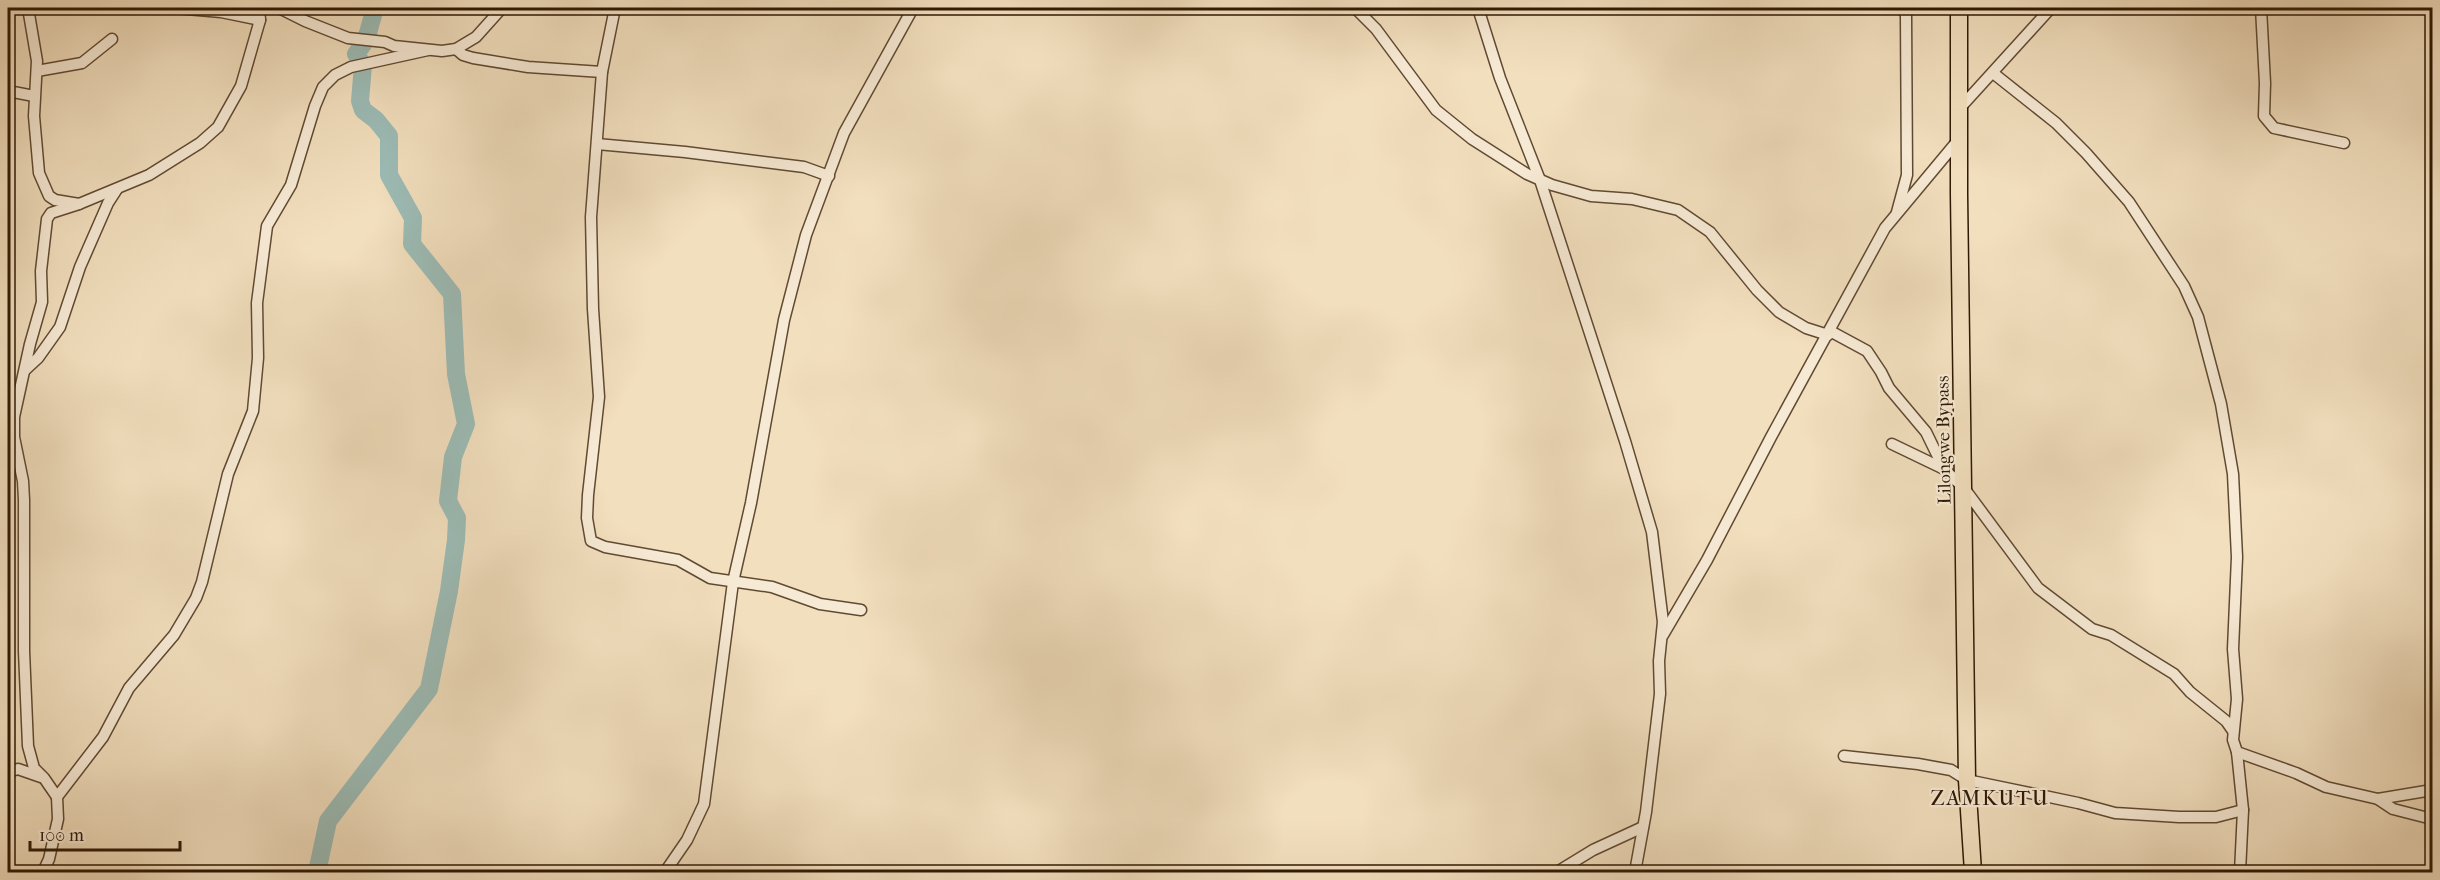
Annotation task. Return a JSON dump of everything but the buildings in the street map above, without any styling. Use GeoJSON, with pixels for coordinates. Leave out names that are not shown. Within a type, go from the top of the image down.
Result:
{"type":"FeatureCollection","features":[{"type":"Feature","properties":{"kind":"main road","name":"Lilongwe Bypass"},"geometry":{"type":"LineString","coordinates":[[1959,8],[1967,780],[1973,873]]}},
{"type":"Feature","properties":{"kind":"street"},"geometry":{"type":"LineString","coordinates":[[28,8],[37,71],[34,96],[39,173],[49,196],[55,200],[79,204]]}},
{"type":"Feature","properties":{"kind":"street"},"geometry":{"type":"LineString","coordinates":[[175,8],[221,12],[260,20]]}},
{"type":"Feature","properties":{"kind":"street"},"geometry":{"type":"LineString","coordinates":[[43,873],[49,859],[58,819],[57,797],[34,768],[30,755],[25,688],[24,500],[23,481],[14,437],[14,417],[42,302],[41,271],[47,219],[51,213],[148,176],[200,143],[218,127],[241,86],[260,20],[259,8]]}},
{"type":"Feature","properties":{"kind":"street"},"geometry":{"type":"LineString","coordinates":[[279,8],[348,38],[428,50]]}},
{"type":"Feature","properties":{"kind":"street"},"geometry":{"type":"LineString","coordinates":[[57,797],[103,737],[124,696],[174,635],[196,598],[202,582],[228,474],[253,411],[258,358],[257,303],[267,226],[291,185],[315,106],[324,87],[335,75],[351,67],[428,50],[456,49],[476,37],[502,8]]}},
{"type":"Feature","properties":{"kind":"street"},"geometry":{"type":"LineString","coordinates":[[615,8],[602,72],[591,217],[593,309],[599,397],[588,495],[587,519],[591,541],[605,547],[678,560],[710,578],[772,587],[820,604],[861,610]]}},
{"type":"Feature","properties":{"kind":"street"},"geometry":{"type":"LineString","coordinates":[[666,873],[687,840],[704,804],[733,582],[751,503],[788,300],[806,235],[830,176],[844,133],[913,8]]}},
{"type":"Feature","properties":{"kind":"street"},"geometry":{"type":"LineString","coordinates":[[1355,8],[1376,29],[1430,102],[1449,122],[1493,153],[1540,180],[1591,196],[1632,199],[1678,210],[1710,232],[1757,290],[1779,312],[1806,328],[1829,333],[1867,351],[1889,388],[1926,432],[1944,469]]}},
{"type":"Feature","properties":{"kind":"street"},"geometry":{"type":"LineString","coordinates":[[1478,8],[1500,78],[1540,180],[1625,441],[1652,532],[1663,636],[1659,661],[1660,694],[1635,873]]}},
{"type":"Feature","properties":{"kind":"street"},"geometry":{"type":"LineString","coordinates":[[1896,215],[1907,175],[1906,15],[1902,8]]}},
{"type":"Feature","properties":{"kind":"street"},"geometry":{"type":"LineString","coordinates":[[1960,108],[2051,8]]}},
{"type":"Feature","properties":{"kind":"street"},"geometry":{"type":"LineString","coordinates":[[2261,8],[2265,83],[2264,116],[2274,128],[2344,143]]}},
{"type":"Feature","properties":{"kind":"street"},"geometry":{"type":"LineString","coordinates":[[37,71],[82,63],[111,39]]}},
{"type":"Feature","properties":{"kind":"street"},"geometry":{"type":"LineString","coordinates":[[456,49],[463,55],[473,58],[528,67],[602,72]]}},
{"type":"Feature","properties":{"kind":"street"},"geometry":{"type":"LineString","coordinates":[[1993,73],[2056,123],[2129,202],[2184,286],[2198,317],[2221,404],[2233,474],[2236,557],[2233,649],[2237,699],[2233,740],[2237,752],[2243,810],[2240,873]]}},
{"type":"Feature","properties":{"kind":"street"},"geometry":{"type":"LineString","coordinates":[[8,91],[34,96]]}},
{"type":"Feature","properties":{"kind":"street"},"geometry":{"type":"LineString","coordinates":[[1663,636],[1707,560],[1885,228],[1960,137]]}},
{"type":"Feature","properties":{"kind":"street"},"geometry":{"type":"LineString","coordinates":[[597,144],[804,167],[830,176]]}},
{"type":"Feature","properties":{"kind":"street"},"geometry":{"type":"LineString","coordinates":[[25,370],[38,358],[60,327],[80,267],[108,203],[117,189]]}},
{"type":"Feature","properties":{"kind":"street"},"geometry":{"type":"LineString","coordinates":[[1892,444],[1944,469],[1964,488],[2038,588],[2092,629],[2110,635],[2174,674],[2190,692],[2226,722],[2233,731]]}},
{"type":"Feature","properties":{"kind":"street"},"geometry":{"type":"LineString","coordinates":[[2237,752],[2296,773],[2326,787],[2378,799],[2393,809],[2433,819]]}},
{"type":"Feature","properties":{"kind":"street"},"geometry":{"type":"LineString","coordinates":[[1844,756],[1951,770],[1967,780],[2078,802],[2115,813],[2216,817],[2243,810]]}},
{"type":"Feature","properties":{"kind":"street"},"geometry":{"type":"LineString","coordinates":[[8,772],[18,769],[44,778]]}},
{"type":"Feature","properties":{"kind":"street"},"geometry":{"type":"LineString","coordinates":[[2378,799],[2433,790]]}},
{"type":"Feature","properties":{"kind":"street"},"geometry":{"type":"LineString","coordinates":[[1557,873],[1593,850],[1643,827]]}},
{"type":"Feature","properties":{"kind":"waterway"},"geometry":{"type":"LineString","coordinates":[[317,872],[328,821],[429,689],[449,591],[456,540],[457,518],[448,501],[453,457],[466,424],[456,374],[452,294],[412,244],[413,218],[389,175],[389,136],[376,120],[363,110],[360,101],[363,65],[356,54],[366,40],[375,8]]}},
{"type":"Feature","properties":{"kind":"district","name":"ZAMKUTU"},"geometry":{"type":"Point","coordinates":[1990,798]}}]}
